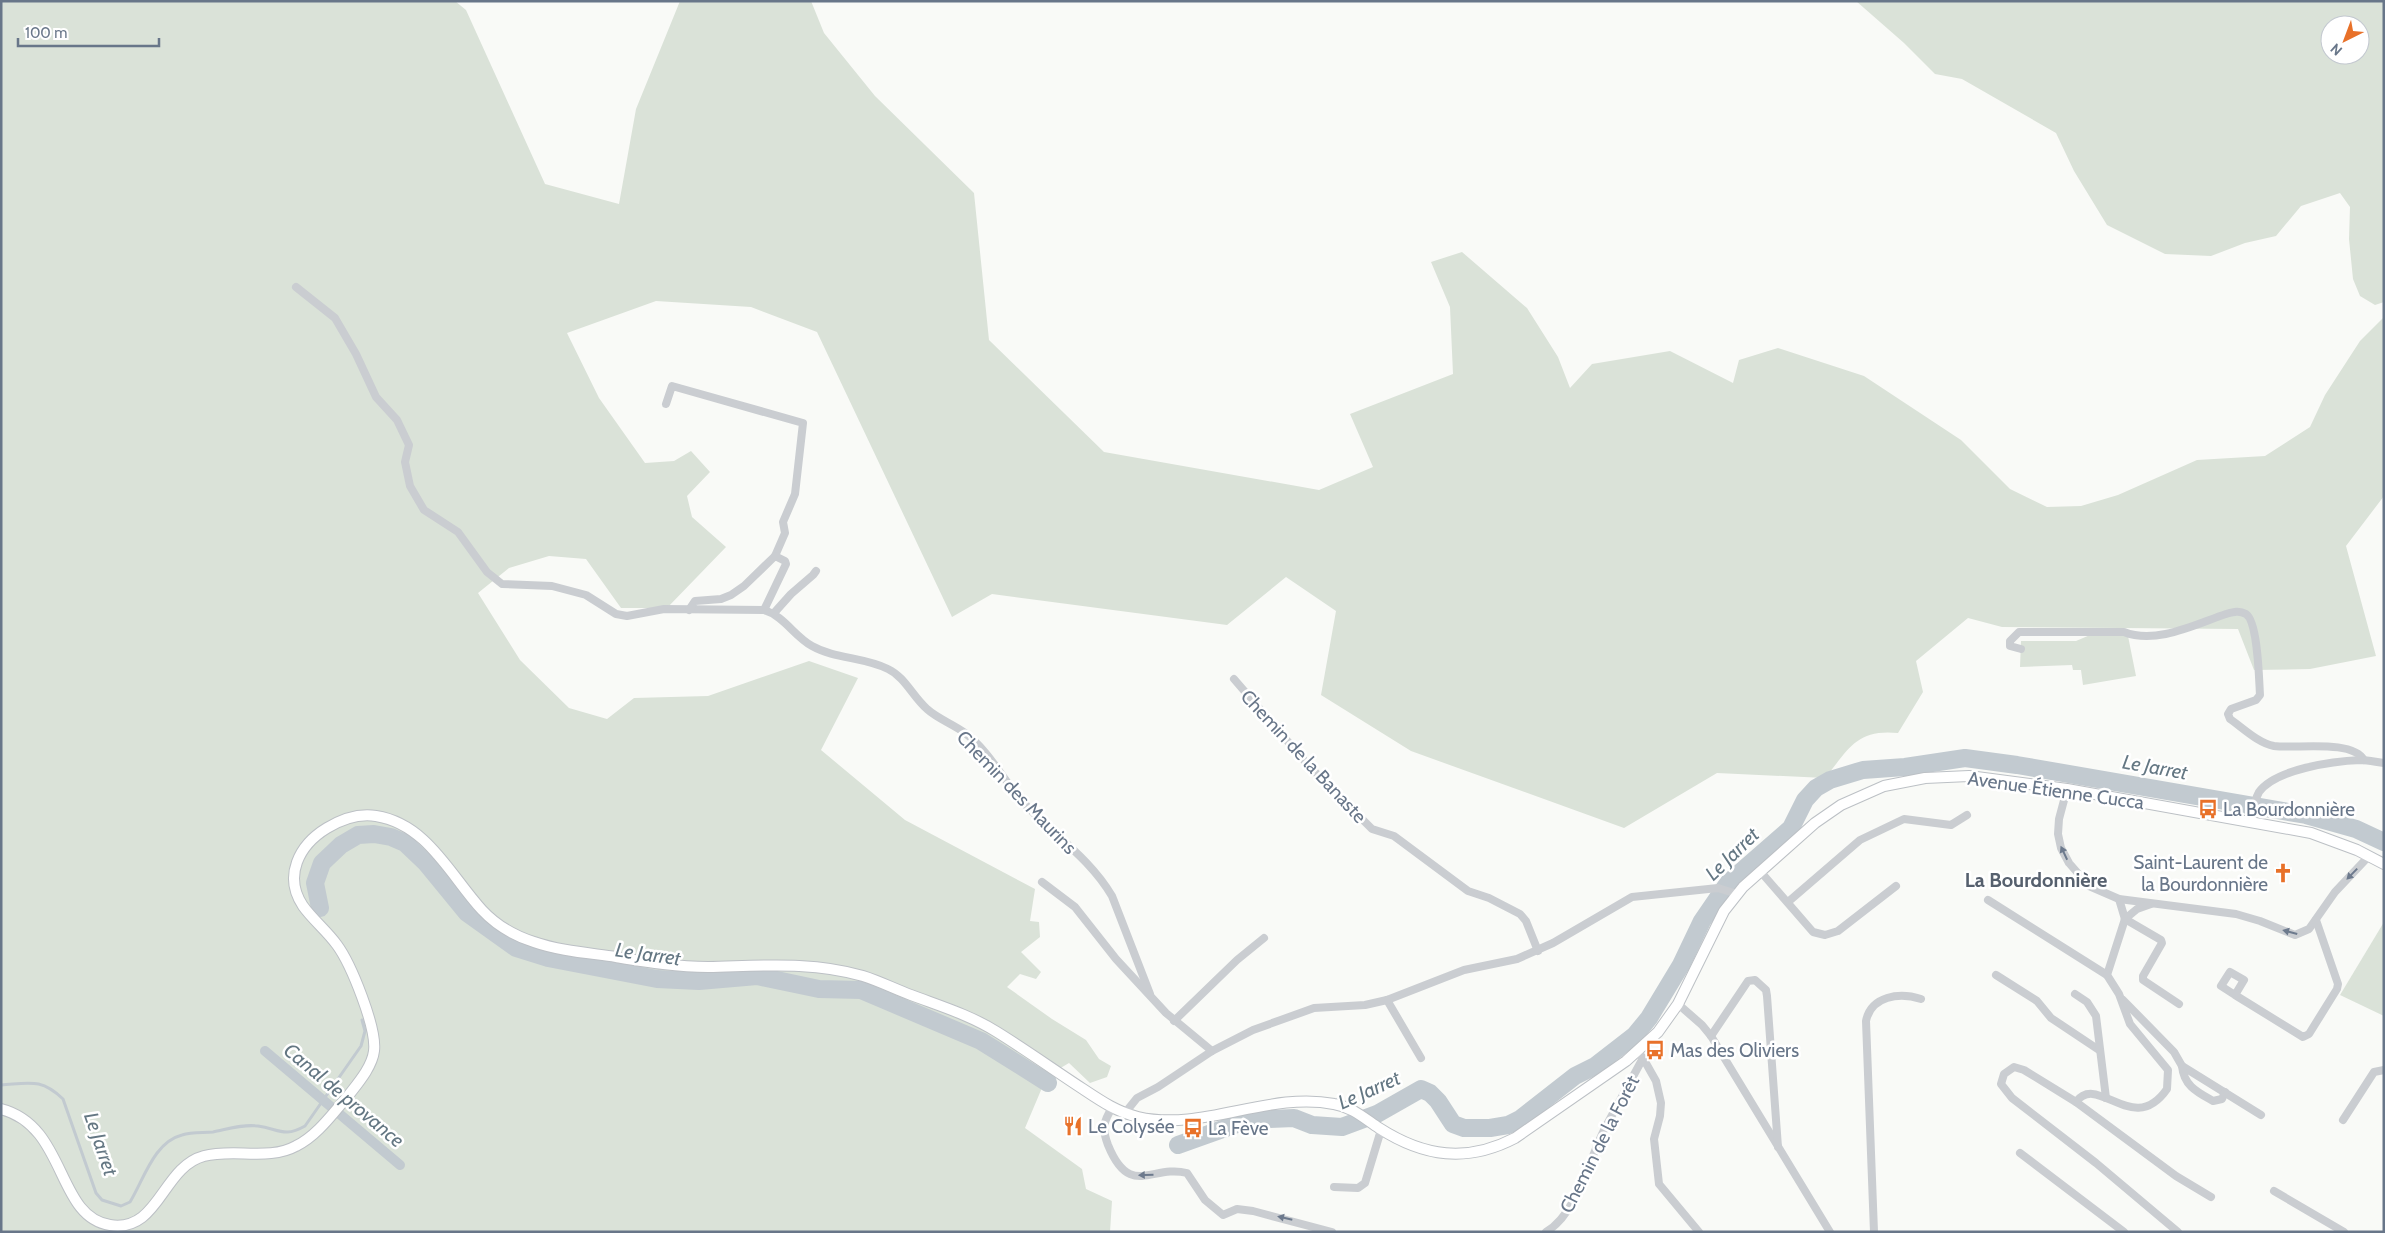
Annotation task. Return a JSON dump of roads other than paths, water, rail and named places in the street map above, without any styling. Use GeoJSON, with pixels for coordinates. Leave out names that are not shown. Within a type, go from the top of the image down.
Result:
{"type":"FeatureCollection","features":[{"type":"Feature","properties":{"kind":"main road","name":"Avenue Étienne Cucca"},"geometry":{"type":"LineString","coordinates":[[1,1110],[26,1120],[39,1132],[69,1189],[88,1215],[101,1223],[116,1226],[130,1224],[144,1217],[182,1167],[194,1159],[224,1152],[284,1151],[298,1146],[311,1136],[356,1086],[372,1059],[375,1046],[370,1025],[346,956],[299,900],[293,870],[300,854],[309,841],[342,820],[359,815],[377,816],[412,830],[429,844],[482,911],[496,923],[532,942],[576,952],[669,966],[772,964],[815,966],[863,976],[985,1025],[1112,1108],[1125,1113],[1142,1118],[1174,1120],[1263,1106],[1307,1102],[1338,1104],[1356,1112],[1381,1130],[1416,1146],[1438,1153],[1463,1155],[1497,1148],[1529,1130],[1640,1055],[1678,1004],[1733,893],[1841,804],[1869,791],[1901,781],[1969,776],[2067,789],[2251,817],[2311,833],[2369,856],[2384,864]]}},
{"type":"Feature","properties":{"kind":"street","name":"Chemin des Maurins"},"geometry":{"type":"LineString","coordinates":[[296,287],[335,318],[356,354],[376,397],[397,420],[409,445],[405,462],[410,486],[424,510],[458,532],[486,572],[502,584],[544,585],[586,595],[616,614],[627,616],[664,609],[764,610],[774,613],[812,646],[825,652],[888,669],[900,678],[914,698],[929,711],[965,733],[998,767],[1021,800],[1090,866],[1103,881],[1112,896],[1150,994]]}},
{"type":"Feature","properties":{"kind":"street"},"geometry":{"type":"LineString","coordinates":[[666,404],[672,386],[803,423],[795,494],[783,522],[785,533],[775,556],[744,586],[721,598],[696,601],[689,610]]}},
{"type":"Feature","properties":{"kind":"street"},"geometry":{"type":"LineString","coordinates":[[764,610],[786,564],[785,561],[775,556]]}},
{"type":"Feature","properties":{"kind":"street"},"geometry":{"type":"LineString","coordinates":[[774,613],[816,571]]}},
{"type":"Feature","properties":{"kind":"street"},"geometry":{"type":"LineString","coordinates":[[2021,649],[2010,646],[2010,641],[2019,632],[2124,632],[2139,637],[2154,638],[2238,611],[2245,614],[2253,624],[2260,695],[2256,700],[2231,709],[2228,714],[2230,719],[2260,740],[2273,746],[2348,749],[2360,754],[2364,760]]}},
{"type":"Feature","properties":{"kind":"street","name":"Chemin de la Banaste"},"geometry":{"type":"LineString","coordinates":[[1234,679],[1309,766],[1372,829],[1394,836],[1468,891],[1489,898],[1520,914],[1526,921],[1538,950]]}},
{"type":"Feature","properties":{"kind":"street"},"geometry":{"type":"LineString","coordinates":[[2251,817],[2255,800],[2266,785],[2275,779],[2293,772],[2339,761],[2364,760],[2384,763]]}},
{"type":"Feature","properties":{"kind":"street"},"geometry":{"type":"LineString","coordinates":[[2067,789],[2059,819],[2058,834],[2061,848],[2069,863],[2088,886],[2119,899],[2236,914],[2296,935],[2309,929],[2335,892],[2369,856]]}},
{"type":"Feature","properties":{"kind":"street"},"geometry":{"type":"LineString","coordinates":[[1788,902],[1860,840],[1904,819],[1951,825],[1967,815]]}},
{"type":"Feature","properties":{"kind":"street"},"geometry":{"type":"LineString","coordinates":[[1760,872],[1813,932],[1825,935],[1838,931],[1896,886]]}},
{"type":"Feature","properties":{"kind":"street"},"geometry":{"type":"LineString","coordinates":[[1042,882],[1075,907],[1116,959],[1174,1021],[1212,1051]]}},
{"type":"Feature","properties":{"kind":"street"},"geometry":{"type":"LineString","coordinates":[[1125,1113],[1136,1098],[1158,1087],[1212,1051],[1253,1030],[1314,1008],[1365,1005],[1387,1000],[1464,970],[1517,959],[1538,950],[1632,896],[1718,888],[1733,893]]}},
{"type":"Feature","properties":{"kind":"street"},"geometry":{"type":"LineString","coordinates":[[2119,899],[2125,919],[2161,940],[2162,943],[2142,976],[2143,980],[2179,1004]]}},
{"type":"Feature","properties":{"kind":"street"},"geometry":{"type":"LineString","coordinates":[[1988,900],[2107,975],[2119,994],[2137,1016],[2174,1052],[2191,1088],[2213,1101],[2222,1099],[2225,1092]]}},
{"type":"Feature","properties":{"kind":"street"},"geometry":{"type":"LineString","coordinates":[[2107,975],[2125,919],[2137,909],[2152,903]]}},
{"type":"Feature","properties":{"kind":"street"},"geometry":{"type":"LineString","coordinates":[[2235,995],[2304,1036],[2309,1034],[2337,989],[2338,984],[2316,920]]}},
{"type":"Feature","properties":{"kind":"street"},"geometry":{"type":"LineString","coordinates":[[1174,1021],[1237,960],[1264,938]]}},
{"type":"Feature","properties":{"kind":"street"},"geometry":{"type":"LineString","coordinates":[[1996,974],[2041,1004],[2051,1018],[2099,1050]]}},
{"type":"Feature","properties":{"kind":"street"},"geometry":{"type":"LineString","coordinates":[[1711,1036],[1748,981],[1755,980],[1761,984],[1767,996],[1778,1148]]}},
{"type":"Feature","properties":{"kind":"street"},"geometry":{"type":"LineString","coordinates":[[2075,994],[2087,1002],[2096,1016],[2106,1098]]}},
{"type":"Feature","properties":{"kind":"street"},"geometry":{"type":"LineString","coordinates":[[2076,1102],[2080,1096],[2086,1093],[2106,1098],[2133,1109],[2142,1108],[2162,1096],[2167,1089],[2169,1077],[2165,1064],[2130,1024],[2119,994]]}},
{"type":"Feature","properties":{"kind":"street"},"geometry":{"type":"LineString","coordinates":[[1874,1232],[1866,1021],[1868,1013],[1873,1006],[1884,999],[1909,995],[1921,999]]}},
{"type":"Feature","properties":{"kind":"street"},"geometry":{"type":"LineString","coordinates":[[1387,1000],[1420,1058]]}},
{"type":"Feature","properties":{"kind":"street"},"geometry":{"type":"LineString","coordinates":[[1678,1004],[1702,1024],[1711,1036],[1830,1232]]}},
{"type":"Feature","properties":{"kind":"street"},"geometry":{"type":"LineString","coordinates":[[1640,1055],[1656,1081],[1661,1103],[1654,1139],[1660,1184],[1699,1232]]}},
{"type":"Feature","properties":{"kind":"street","name":"Chemin de la Forêt"},"geometry":{"type":"LineString","coordinates":[[1546,1232],[1562,1216],[1575,1197],[1604,1130],[1640,1055]]}},
{"type":"Feature","properties":{"kind":"street"},"geometry":{"type":"LineString","coordinates":[[2182,1066],[2261,1115]]}},
{"type":"Feature","properties":{"kind":"street"},"geometry":{"type":"LineString","coordinates":[[2178,1232],[2096,1163],[2012,1098],[2001,1084],[2004,1074],[2014,1067],[2024,1070],[2076,1102],[2176,1176],[2211,1197]]}},
{"type":"Feature","properties":{"kind":"street"},"geometry":{"type":"LineString","coordinates":[[2343,1120],[2374,1072],[2384,1070]]}},
{"type":"Feature","properties":{"kind":"street"},"geometry":{"type":"LineString","coordinates":[[1112,1108],[1104,1122],[1103,1132],[1109,1147],[1123,1169],[1134,1175],[1187,1173],[1205,1200],[1223,1215],[1237,1210],[1252,1211],[1332,1232]]}},
{"type":"Feature","properties":{"kind":"street"},"geometry":{"type":"LineString","coordinates":[[1334,1187],[1358,1188],[1365,1183],[1381,1130]]}},
{"type":"Feature","properties":{"kind":"street"},"geometry":{"type":"LineString","coordinates":[[2020,1153],[2124,1232]]}},
{"type":"Feature","properties":{"kind":"street"},"geometry":{"type":"LineString","coordinates":[[2274,1191],[2344,1232]]}},
{"type":"Feature","properties":{"kind":"waterway","name":"Le Jarret"},"geometry":{"type":"LineString","coordinates":[[1178,1145],[1248,1120],[1294,1118],[1312,1125],[1342,1127],[1377,1114],[1421,1089],[1430,1093],[1438,1101],[1453,1124],[1464,1128],[1490,1128],[1508,1125],[1520,1119],[1575,1076],[1595,1066],[1635,1035],[1649,1018],[1681,965],[1702,921],[1728,883],[1791,828],[1805,800],[1816,788],[1830,780],[1863,770],[1905,767],[1965,758],[2017,765],[2306,815],[2356,829],[2384,842]]}},
{"type":"Feature","properties":{"kind":"waterway","name":"Le Jarret"},"geometry":{"type":"LineString","coordinates":[[320,908],[315,883],[322,863],[341,845],[358,835],[374,834],[391,837],[405,843],[426,863],[467,913],[516,948],[548,958],[657,979],[699,981],[757,976],[819,989],[861,990],[981,1041],[1048,1083]]}},
{"type":"Feature","properties":{"kind":"waterway","name":"Le Jarret"},"geometry":{"type":"LineString","coordinates":[[1,1085],[35,1083],[48,1088],[63,1099],[96,1193],[102,1200],[121,1206],[130,1202],[151,1162],[164,1145],[172,1139],[186,1134],[213,1132],[236,1127],[258,1126],[286,1132],[298,1130],[305,1126],[361,1046],[365,1031],[362,1020]]}},
{"type":"Feature","properties":{"kind":"waterway","name":"Canal de provance"},"geometry":{"type":"LineString","coordinates":[[265,1051],[400,1165]]}},
{"type":"Feature","properties":{"kind":"place","name":"La Bourdonnière"},"geometry":{"type":"Point","coordinates":[2208,809]}},
{"type":"Feature","properties":{"kind":"place","name":"Saint-Laurent de la Bourdonnière"},"geometry":{"type":"Point","coordinates":[2283,873]}},
{"type":"Feature","properties":{"kind":"place","name":"Mas des Oliviers"},"geometry":{"type":"Point","coordinates":[1655,1050]}},
{"type":"Feature","properties":{"kind":"place","name":"Le Colysée"},"geometry":{"type":"Point","coordinates":[1073,1126]}},
{"type":"Feature","properties":{"kind":"place","name":"La Fève"},"geometry":{"type":"Point","coordinates":[1193,1128]}},
{"type":"Feature","properties":{"kind":"district","name":"La Bourdonnière"},"geometry":{"type":"Point","coordinates":[2036,880]}}]}
